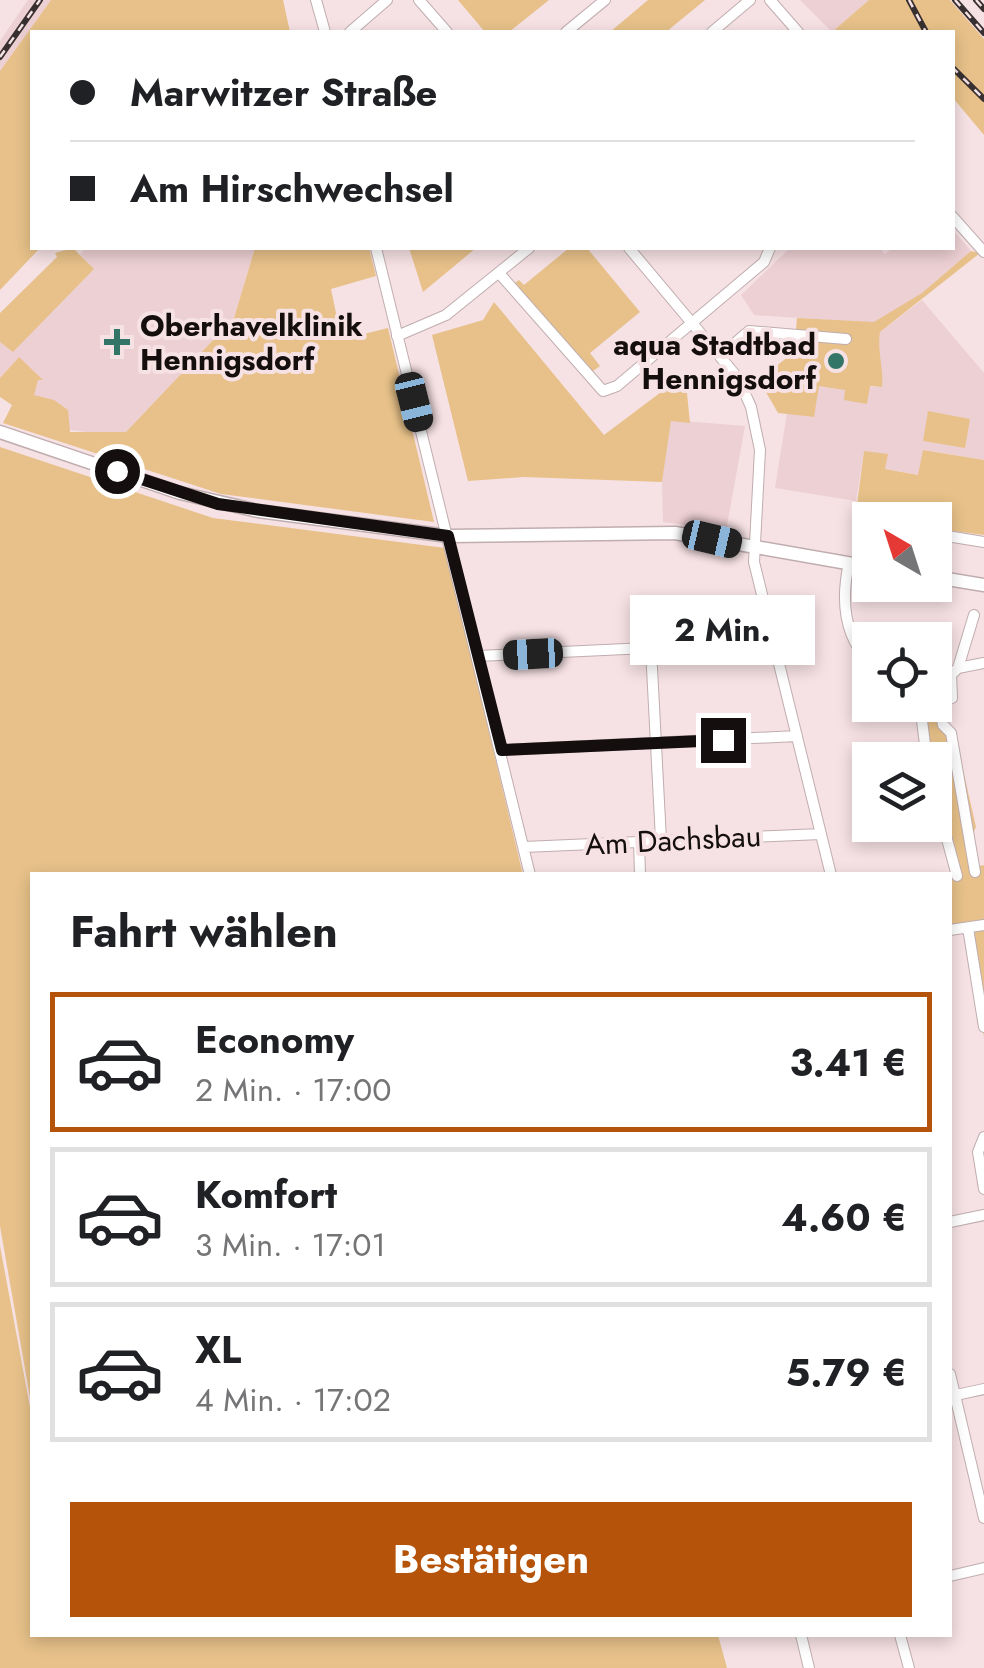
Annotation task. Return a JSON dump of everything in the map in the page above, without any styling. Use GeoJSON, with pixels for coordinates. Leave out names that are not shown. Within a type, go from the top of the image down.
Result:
{"type":"FeatureCollection","features":[{"type":"Feature","properties":{"kind":"main road"},"geometry":{"type":"LineString","coordinates":[[0,432],[218,504],[448,536],[675,533],[852,563]]}},
{"type":"Feature","properties":{"kind":"main road"},"geometry":{"type":"LineString","coordinates":[[952,580],[984,585]]}},
{"type":"Feature","properties":{"kind":"street"},"geometry":{"type":"LineString","coordinates":[[316,0],[324,30]]}},
{"type":"Feature","properties":{"kind":"street"},"geometry":{"type":"LineString","coordinates":[[352,30],[388,0]]}},
{"type":"Feature","properties":{"kind":"street"},"geometry":{"type":"LineString","coordinates":[[419,0],[445,30]]}},
{"type":"Feature","properties":{"kind":"street"},"geometry":{"type":"LineString","coordinates":[[568,30],[604,0]]}},
{"type":"Feature","properties":{"kind":"street"},"geometry":{"type":"LineString","coordinates":[[714,30],[750,0]]}},
{"type":"Feature","properties":{"kind":"street"},"geometry":{"type":"LineString","coordinates":[[770,0],[796,30]]}},
{"type":"Feature","properties":{"kind":"street"},"geometry":{"type":"LineString","coordinates":[[955,219],[984,252]]}},
{"type":"Feature","properties":{"kind":"street"},"geometry":{"type":"LineString","coordinates":[[376,250],[529,872]]}},
{"type":"Feature","properties":{"kind":"street"},"geometry":{"type":"LineString","coordinates":[[397,336],[434,323],[526,250]]}},
{"type":"Feature","properties":{"kind":"street"},"geometry":{"type":"LineString","coordinates":[[630,250],[746,392],[759,438],[755,548],[830,872]]}},
{"type":"Feature","properties":{"kind":"street"},"geometry":{"type":"LineString","coordinates":[[498,273],[602,391],[617,386],[764,262],[769,250]]}},
{"type":"Feature","properties":{"kind":"street"},"geometry":{"type":"LineString","coordinates":[[720,356],[749,331],[846,339]]}},
{"type":"Feature","properties":{"kind":"street"},"geometry":{"type":"LineString","coordinates":[[952,537],[984,542]]}},
{"type":"Feature","properties":{"kind":"street"},"geometry":{"type":"LineString","coordinates":[[849,563],[843,592],[852,637]]}},
{"type":"Feature","properties":{"kind":"street"},"geometry":{"type":"LineString","coordinates":[[952,698],[954,671],[974,615]]}},
{"type":"Feature","properties":{"kind":"street"},"geometry":{"type":"LineString","coordinates":[[478,656],[774,642]]}},
{"type":"Feature","properties":{"kind":"street"},"geometry":{"type":"LineString","coordinates":[[651,648],[661,840]]}},
{"type":"Feature","properties":{"kind":"street"},"geometry":{"type":"LineString","coordinates":[[954,671],[984,663]]}},
{"type":"Feature","properties":{"kind":"street"},"geometry":{"type":"LineString","coordinates":[[941,722],[951,733],[969,838],[980,875],[953,877],[950,842]]}},
{"type":"Feature","properties":{"kind":"street"},"geometry":{"type":"LineString","coordinates":[[502,750],[797,736]]}},
{"type":"Feature","properties":{"kind":"street","name":"Am Dachsbau"},"geometry":{"type":"LineString","coordinates":[[524,847],[822,834]]}},
{"type":"Feature","properties":{"kind":"street"},"geometry":{"type":"LineString","coordinates":[[952,842],[969,838]]}},
{"type":"Feature","properties":{"kind":"street"},"geometry":{"type":"LineString","coordinates":[[639,840],[640,872]]}},
{"type":"Feature","properties":{"kind":"street"},"geometry":{"type":"LineString","coordinates":[[952,930],[984,925]]}},
{"type":"Feature","properties":{"kind":"street"},"geometry":{"type":"LineString","coordinates":[[968,928],[984,1027]]}},
{"type":"Feature","properties":{"kind":"street"},"geometry":{"type":"LineString","coordinates":[[984,1137],[978,1152],[984,1189]]}},
{"type":"Feature","properties":{"kind":"street"},"geometry":{"type":"LineString","coordinates":[[952,1222],[984,1215]]}},
{"type":"Feature","properties":{"kind":"street"},"geometry":{"type":"LineString","coordinates":[[952,1381],[984,1518]]}},
{"type":"Feature","properties":{"kind":"street"},"geometry":{"type":"LineString","coordinates":[[956,1395],[984,1388]]}},
{"type":"Feature","properties":{"kind":"street"},"geometry":{"type":"LineString","coordinates":[[952,1576],[984,1568]]}},
{"type":"Feature","properties":{"kind":"street"},"geometry":{"type":"LineString","coordinates":[[801,1637],[809,1668]]}},
{"type":"Feature","properties":{"kind":"street"},"geometry":{"type":"LineString","coordinates":[[901,1637],[909,1668]]}},
{"type":"Feature","properties":{"kind":"shaded area"},"geometry":{"type":"Polygon","coordinates":[[[28,0],[51,0],[0,71],[0,41],[28,0]]]}},
{"type":"Feature","properties":{"kind":"shaded area"},"geometry":{"type":"Polygon","coordinates":[[[51,0],[283,0],[290,30],[30,30],[30,250],[38,250],[0,290],[0,71],[51,0]]]}},
{"type":"Feature","properties":{"kind":"shaded area"},"geometry":{"type":"Polygon","coordinates":[[[458,0],[549,0],[512,30],[483,30],[458,0]]]}},
{"type":"Feature","properties":{"kind":"shaded area"},"geometry":{"type":"Polygon","coordinates":[[[648,0],[705,0],[668,30],[612,30],[648,0]]]}},
{"type":"Feature","properties":{"kind":"shaded area"},"geometry":{"type":"Polygon","coordinates":[[[800,0],[869,0],[834,30],[800,0]]]}},
{"type":"Feature","properties":{"kind":"shaded area"},"geometry":{"type":"Polygon","coordinates":[[[869,0],[950,0],[984,39],[984,135],[955,100],[955,30],[834,30],[869,0]]]}},
{"type":"Feature","properties":{"kind":"shaded area"},"geometry":{"type":"Polygon","coordinates":[[[955,232],[971,251],[921,294],[874,323],[754,315],[741,295],[788,250],[881,250],[885,254],[890,250],[955,250],[955,232]]]}},
{"type":"Feature","properties":{"kind":"shaded area"},"geometry":{"type":"Polygon","coordinates":[[[75,250],[94,269],[13,352],[0,342],[0,313],[57,257],[55,253],[75,250]]]}},
{"type":"Feature","properties":{"kind":"shaded area","name":"Oberhavelklinik Hennigsdorf"},"geometry":{"type":"Polygon","coordinates":[[[84,250],[254,250],[234,318],[125,433],[108,435],[34,425],[19,357],[0,378],[0,342],[13,351],[93,269],[80,254],[84,250]]]}},
{"type":"Feature","properties":{"kind":"shaded area"},"geometry":{"type":"Polygon","coordinates":[[[254,250],[370,250],[376,276],[331,289],[340,332],[356,336],[388,328],[434,522],[221,494],[3,423],[12,405],[0,397],[0,378],[19,357],[43,380],[38,380],[34,395],[54,400],[68,410],[70,432],[126,432],[234,318],[254,250]]]}},
{"type":"Feature","properties":{"kind":"shaded area"},"geometry":{"type":"Polygon","coordinates":[[[410,250],[474,250],[423,292],[410,250]]]}},
{"type":"Feature","properties":{"kind":"shaded area"},"geometry":{"type":"Polygon","coordinates":[[[567,250],[589,250],[640,312],[590,353],[600,366],[590,373],[515,283],[519,280],[524,285],[567,250]]]}},
{"type":"Feature","properties":{"kind":"shaded area"},"geometry":{"type":"Polygon","coordinates":[[[971,251],[980,253],[880,332],[882,387],[870,386],[867,404],[844,400],[845,390],[819,386],[814,417],[778,413],[759,380],[794,352],[797,318],[874,322],[922,293],[971,251]]]}},
{"type":"Feature","properties":{"kind":"shaded area"},"geometry":{"type":"Polygon","coordinates":[[[922,300],[984,373],[984,460],[924,450],[919,475],[885,469],[864,451],[856,501],[775,488],[787,413],[813,417],[818,386],[881,387],[877,356],[880,332],[922,300]]]}},
{"type":"Feature","properties":{"kind":"shaded area"},"geometry":{"type":"Polygon","coordinates":[[[494,302],[604,435],[685,374],[690,423],[671,421],[662,482],[524,477],[468,481],[432,335],[483,320],[494,302]]]}},
{"type":"Feature","properties":{"kind":"shaded area"},"geometry":{"type":"Polygon","coordinates":[[[928,411],[970,419],[965,448],[923,441],[928,411]]]}},
{"type":"Feature","properties":{"kind":"shaded area"},"geometry":{"type":"Polygon","coordinates":[[[671,420],[745,426],[726,531],[663,522],[662,481],[671,420]]]}},
{"type":"Feature","properties":{"kind":"shaded area"},"geometry":{"type":"Polygon","coordinates":[[[0,447],[213,518],[445,548],[522,872],[30,872],[30,1398],[0,1226],[0,447]]]}},
{"type":"Feature","properties":{"kind":"shaded area"},"geometry":{"type":"Polygon","coordinates":[[[923,450],[984,460],[984,535],[952,531],[952,502],[857,502],[864,451],[888,454],[885,469],[918,475],[923,450]]]}},
{"type":"Feature","properties":{"kind":"shaded area"},"geometry":{"type":"Polygon","coordinates":[[[952,670],[953,670],[957,693],[952,696],[952,670]]]}},
{"type":"Feature","properties":{"kind":"shaded area"},"geometry":{"type":"Polygon","coordinates":[[[920,722],[945,722],[954,730],[976,827],[972,836],[979,866],[984,865],[984,1037],[966,931],[952,933],[952,872],[944,842],[952,842],[952,742],[922,742],[920,722]]]}},
{"type":"Feature","properties":{"kind":"shaded area"},"geometry":{"type":"Polygon","coordinates":[[[0,1246],[30,1407],[30,1637],[719,1637],[727,1668],[0,1668],[0,1246]]]}},
{"type":"Feature","properties":{"kind":"railway"},"geometry":{"type":"LineString","coordinates":[[0,57],[40,0]]}},
{"type":"Feature","properties":{"kind":"railway"},"geometry":{"type":"LineString","coordinates":[[909,0],[925,30]]}},
{"type":"Feature","properties":{"kind":"railway"},"geometry":{"type":"LineString","coordinates":[[955,0],[984,33]]}},
{"type":"Feature","properties":{"kind":"railway"},"geometry":{"type":"LineString","coordinates":[[976,0],[984,9]]}},
{"type":"Feature","properties":{"kind":"railway"},"geometry":{"type":"LineString","coordinates":[[955,70],[984,99]]}},
{"type":"Feature","properties":{"kind":"place","name":"Oberhavelklinik Hennigsdorf"},"geometry":{"type":"Point","coordinates":[117,342]}},
{"type":"Feature","properties":{"kind":"place","name":"aqua Stadtbad Hennigsdorf"},"geometry":{"type":"Point","coordinates":[836,361]}},
{"type":"Feature","properties":{"kind":"route"},"geometry":{"type":"LineString","coordinates":[[117,471],[218,504],[448,536],[502,750],[723,740]]}}]}
